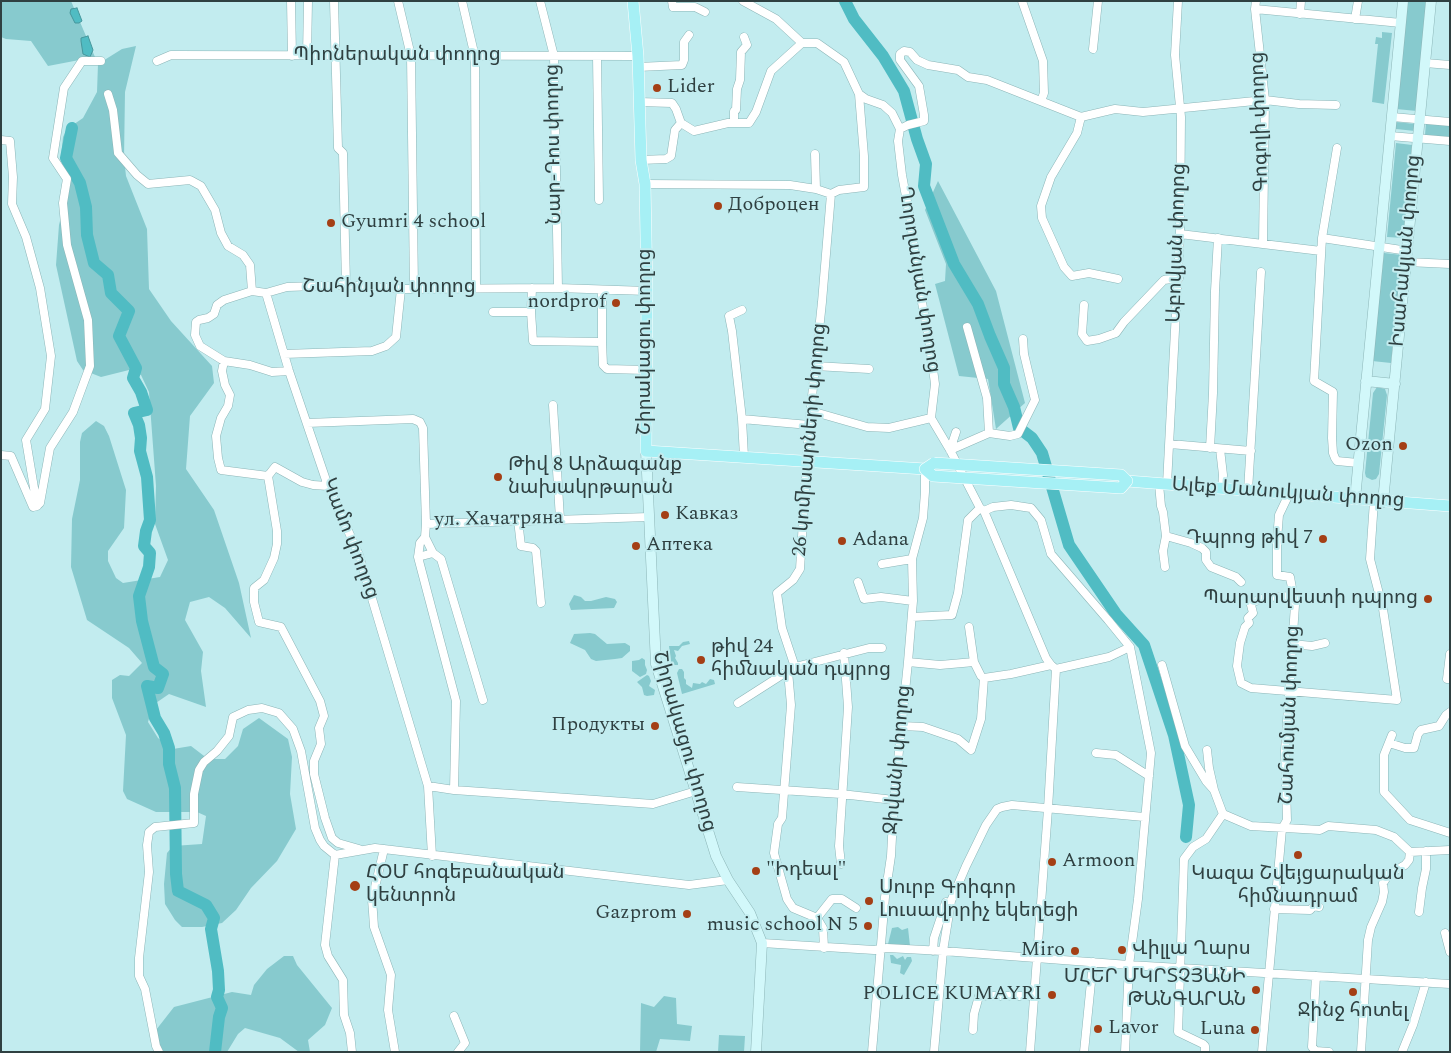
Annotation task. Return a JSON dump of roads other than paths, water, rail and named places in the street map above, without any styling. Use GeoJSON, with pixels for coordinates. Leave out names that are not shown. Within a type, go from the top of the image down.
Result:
{"type":"FeatureCollection","features":[{"type":"Feature","properties":{"kind":"main road","name":"Շիրակացու փողոց"},"geometry":{"type":"LineString","coordinates":[[633,1],[638,62],[640,160],[644,184],[647,291],[646,451]]}},
{"type":"Feature","properties":{"kind":"main road","name":"Ալեք Մանուկյան փողոց"},"geometry":{"type":"LineString","coordinates":[[646,451],[925,469],[933,476],[1121,488],[1127,481],[1450,506]]}},
{"type":"Feature","properties":{"kind":"street"},"geometry":{"type":"LineString","coordinates":[[291,1],[292,56]]}},
{"type":"Feature","properties":{"kind":"street"},"geometry":{"type":"LineString","coordinates":[[307,56],[308,1]]}},
{"type":"Feature","properties":{"kind":"street"},"geometry":{"type":"LineString","coordinates":[[334,1],[334,57],[338,148],[343,152],[346,285]]}},
{"type":"Feature","properties":{"kind":"street"},"geometry":{"type":"LineString","coordinates":[[398,1],[412,56],[414,289]]}},
{"type":"Feature","properties":{"kind":"street"},"geometry":{"type":"LineString","coordinates":[[462,1],[475,57],[476,288]]}},
{"type":"Feature","properties":{"kind":"street","name":"Նար-Դոս փողոց"},"geometry":{"type":"LineString","coordinates":[[540,1],[554,56],[558,288]]}},
{"type":"Feature","properties":{"kind":"street"},"geometry":{"type":"LineString","coordinates":[[672,1],[672,7],[694,7],[705,12]]}},
{"type":"Feature","properties":{"kind":"street"},"geometry":{"type":"LineString","coordinates":[[743,1],[776,19],[802,43]]}},
{"type":"Feature","properties":{"kind":"street"},"geometry":{"type":"LineString","coordinates":[[1022,1],[1042,62],[1044,93],[1042,101]]}},
{"type":"Feature","properties":{"kind":"street"},"geometry":{"type":"LineString","coordinates":[[1093,49],[1098,1]]}},
{"type":"Feature","properties":{"kind":"street","name":"Աբովյան փողոց"},"geometry":{"type":"LineString","coordinates":[[1165,567],[1163,551],[1166,536],[1161,506],[1170,444],[1179,278],[1181,117],[1175,55],[1178,1]]}},
{"type":"Feature","properties":{"kind":"street"},"geometry":{"type":"LineString","coordinates":[[1300,14],[1301,1]]}},
{"type":"Feature","properties":{"kind":"street"},"geometry":{"type":"LineString","coordinates":[[1355,19],[1358,1]]}},
{"type":"Feature","properties":{"kind":"street","name":"Իսահակյան փողոց"},"geometry":{"type":"LineString","coordinates":[[1355,499],[1403,1]]}},
{"type":"Feature","properties":{"kind":"street","name":"Իսահակյան փողոց"},"geometry":{"type":"LineString","coordinates":[[1289,691],[1397,700],[1384,609],[1370,559],[1395,384],[1432,1]]}},
{"type":"Feature","properties":{"kind":"street"},"geometry":{"type":"LineString","coordinates":[[1256,5],[1300,14],[1401,23]]}},
{"type":"Feature","properties":{"kind":"street","name":"Գոգոլի փողոց"},"geometry":{"type":"LineString","coordinates":[[1256,5],[1264,100],[1263,244]]}},
{"type":"Feature","properties":{"kind":"street","name":"Պիոներական փողոց"},"geometry":{"type":"LineString","coordinates":[[157,61],[171,55],[334,57],[596,56],[638,62],[682,65],[684,60],[684,42],[689,35]]}},
{"type":"Feature","properties":{"kind":"street"},"geometry":{"type":"LineString","coordinates":[[734,123],[737,89],[740,80],[741,52],[747,44],[744,37]]}},
{"type":"Feature","properties":{"kind":"street"},"geometry":{"type":"LineString","coordinates":[[639,102],[672,103],[681,123],[694,131],[728,123],[749,123],[756,112],[771,70],[802,43],[817,43],[844,62],[859,94],[864,156],[864,188],[839,190],[831,194],[816,188],[790,185],[644,184]]}},
{"type":"Feature","properties":{"kind":"street"},"geometry":{"type":"LineString","coordinates":[[859,94],[888,109],[900,129],[924,121],[923,102],[919,86],[900,60],[900,54],[904,51],[910,52],[917,60],[928,66],[958,70],[968,77],[987,80],[1081,118],[1115,109],[1143,112],[1264,100],[1299,104],[1336,105]]}},
{"type":"Feature","properties":{"kind":"street"},"geometry":{"type":"LineString","coordinates":[[596,56],[599,200]]}},
{"type":"Feature","properties":{"kind":"street"},"geometry":{"type":"LineString","coordinates":[[37,506],[40,503],[50,448],[73,412],[90,366],[88,320],[67,245],[63,203],[67,179],[53,158],[55,140],[64,88],[82,61],[102,61]]}},
{"type":"Feature","properties":{"kind":"street"},"geometry":{"type":"LineString","coordinates":[[1425,63],[1450,65]]}},
{"type":"Feature","properties":{"kind":"street"},"geometry":{"type":"LineString","coordinates":[[108,94],[118,152],[137,175],[148,184],[190,180],[201,186],[215,210],[221,233],[228,246],[243,255],[250,265],[252,291]]}},
{"type":"Feature","properties":{"kind":"street"},"geometry":{"type":"LineString","coordinates":[[1392,117],[1450,122]]}},
{"type":"Feature","properties":{"kind":"street"},"geometry":{"type":"LineString","coordinates":[[1081,118],[1077,133],[1051,177],[1041,206],[1042,218],[1064,268],[1072,276],[1089,273],[1118,279]]}},
{"type":"Feature","properties":{"kind":"street"},"geometry":{"type":"LineString","coordinates":[[640,160],[666,159],[671,156],[675,130],[681,123]]}},
{"type":"Feature","properties":{"kind":"street","name":"Ղորղանյան փողոց"},"geometry":{"type":"LineString","coordinates":[[900,129],[898,141],[900,159],[935,384],[931,418]]}},
{"type":"Feature","properties":{"kind":"street"},"geometry":{"type":"LineString","coordinates":[[1390,136],[1450,141]]}},
{"type":"Feature","properties":{"kind":"street"},"geometry":{"type":"LineString","coordinates":[[1,140],[10,141],[13,177],[12,204],[26,237],[40,288],[51,356],[45,408],[26,440],[37,506]]}},
{"type":"Feature","properties":{"kind":"street"},"geometry":{"type":"LineString","coordinates":[[1337,148],[1322,238],[1314,381],[1332,390],[1334,395],[1332,438],[1333,453],[1337,461],[1358,462]]}},
{"type":"Feature","properties":{"kind":"street"},"geometry":{"type":"LineString","coordinates":[[815,154],[816,188]]}},
{"type":"Feature","properties":{"kind":"street","name":"26 կոմիսարների փողոց"},"geometry":{"type":"LineString","coordinates":[[817,918],[793,908],[787,899],[774,853],[778,824],[782,818],[791,705],[791,669],[776,593],[793,580],[800,569],[810,408],[822,302],[831,194]]}},
{"type":"Feature","properties":{"kind":"street"},"geometry":{"type":"LineString","coordinates":[[1180,234],[1321,251]]}},
{"type":"Feature","properties":{"kind":"street"},"geometry":{"type":"LineString","coordinates":[[1210,448],[1214,392],[1214,291],[1218,238]]}},
{"type":"Feature","properties":{"kind":"street"},"geometry":{"type":"LineString","coordinates":[[1322,238],[1408,251]]}},
{"type":"Feature","properties":{"kind":"street"},"geometry":{"type":"LineString","coordinates":[[1406,262],[1450,264]]}},
{"type":"Feature","properties":{"kind":"street"},"geometry":{"type":"LineString","coordinates":[[1248,491],[1261,272]]}},
{"type":"Feature","properties":{"kind":"street"},"geometry":{"type":"LineString","coordinates":[[1084,305],[1082,334],[1087,341],[1099,339],[1116,333],[1164,280],[1179,278]]}},
{"type":"Feature","properties":{"kind":"street","name":"Շահինյան փողոց"},"geometry":{"type":"LineString","coordinates":[[224,361],[200,346],[195,335],[196,322],[214,314],[217,306],[224,300],[252,291],[266,293],[287,287],[346,285],[400,289],[558,288],[647,291]]}},
{"type":"Feature","properties":{"kind":"street"},"geometry":{"type":"LineString","coordinates":[[532,288],[533,341],[602,342]]}},
{"type":"Feature","properties":{"kind":"street"},"geometry":{"type":"LineString","coordinates":[[284,354],[372,351],[386,346],[396,337],[400,289]]}},
{"type":"Feature","properties":{"kind":"street"},"geometry":{"type":"LineString","coordinates":[[602,290],[603,365],[607,369],[646,370]]}},
{"type":"Feature","properties":{"kind":"street","name":"Կամո փողոց"},"geometry":{"type":"LineString","coordinates":[[266,293],[289,370],[328,486],[359,555],[428,786],[432,856]]}},
{"type":"Feature","properties":{"kind":"street"},"geometry":{"type":"LineString","coordinates":[[742,310],[728,316],[732,330],[744,457]]}},
{"type":"Feature","properties":{"kind":"street"},"geometry":{"type":"LineString","coordinates":[[493,312],[531,312]]}},
{"type":"Feature","properties":{"kind":"street"},"geometry":{"type":"LineString","coordinates":[[967,327],[987,398],[989,433]]}},
{"type":"Feature","properties":{"kind":"street"},"geometry":{"type":"LineString","coordinates":[[950,450],[989,433],[1010,436],[1018,434],[1035,400],[1024,354],[1023,339]]}},
{"type":"Feature","properties":{"kind":"street"},"geometry":{"type":"LineString","coordinates":[[268,476],[221,470],[216,436],[221,418],[228,406],[230,395],[225,385],[222,371],[224,361],[250,365],[272,372],[289,370]]}},
{"type":"Feature","properties":{"kind":"street"},"geometry":{"type":"LineString","coordinates":[[815,366],[869,369]]}},
{"type":"Feature","properties":{"kind":"street"},"geometry":{"type":"LineString","coordinates":[[1366,381],[1395,384]]}},
{"type":"Feature","properties":{"kind":"street"},"geometry":{"type":"LineString","coordinates":[[553,405],[560,519]]}},
{"type":"Feature","properties":{"kind":"street"},"geometry":{"type":"LineString","coordinates":[[810,408],[818,413],[867,427],[889,428],[931,418],[982,510],[1046,658],[1053,667],[1048,809],[1030,1052]]}},
{"type":"Feature","properties":{"kind":"street","name":"ул. Хачатряна"},"geometry":{"type":"LineString","coordinates":[[307,423],[413,419],[420,422],[423,428],[426,524],[649,517]]}},
{"type":"Feature","properties":{"kind":"street"},"geometry":{"type":"LineString","coordinates":[[742,420],[809,425]]}},
{"type":"Feature","properties":{"kind":"street"},"geometry":{"type":"LineString","coordinates":[[950,450],[956,432]]}},
{"type":"Feature","properties":{"kind":"street"},"geometry":{"type":"LineString","coordinates":[[1170,444],[1251,451]]}},
{"type":"Feature","properties":{"kind":"street"},"geometry":{"type":"LineString","coordinates":[[1220,448],[1223,474],[1222,488]]}},
{"type":"Feature","properties":{"kind":"street","name":"Շիրակացու փողոց"},"geometry":{"type":"LineString","coordinates":[[646,451],[656,664],[716,856],[728,880],[750,913],[762,943],[756,1052]]}},
{"type":"Feature","properties":{"kind":"street"},"geometry":{"type":"LineString","coordinates":[[1,455],[11,456],[32,506],[37,506]]}},
{"type":"Feature","properties":{"kind":"street"},"geometry":{"type":"LineString","coordinates":[[328,486],[313,486],[275,467],[268,476],[277,531],[277,544],[274,558],[264,580],[254,588],[254,602],[259,622],[281,627],[320,701],[324,716],[319,728],[321,744],[314,760],[314,774],[332,838],[338,843],[361,849]]}},
{"type":"Feature","properties":{"kind":"street","name":"Ջիվանի փողոց"},"geometry":{"type":"LineString","coordinates":[[872,1052],[912,617],[912,559],[923,518],[925,469]]}},
{"type":"Feature","properties":{"kind":"street","name":"Շահումյան փողոց"},"geometry":{"type":"LineString","coordinates":[[1262,1052],[1282,829],[1287,820],[1285,751],[1295,605],[1290,577],[1277,575],[1277,540],[1279,515],[1289,494]]}},
{"type":"Feature","properties":{"kind":"street"},"geometry":{"type":"LineString","coordinates":[[912,617],[952,615],[958,593],[968,520],[982,510],[1011,505],[1032,508],[1041,520],[1051,554],[1130,647],[1151,753],[1138,899],[1129,965],[1125,1052]]}},
{"type":"Feature","properties":{"kind":"street"},"geometry":{"type":"LineString","coordinates":[[518,520],[521,546],[533,548],[536,552],[541,603]]}},
{"type":"Feature","properties":{"kind":"street"},"geometry":{"type":"LineString","coordinates":[[426,524],[425,537],[433,554],[441,559],[484,700]]}},
{"type":"Feature","properties":{"kind":"street"},"geometry":{"type":"LineString","coordinates":[[1166,536],[1202,548],[1206,552],[1206,560],[1211,567],[1236,577],[1241,582]]}},
{"type":"Feature","properties":{"kind":"street"},"geometry":{"type":"LineString","coordinates":[[425,537],[420,543],[418,557],[456,701],[454,790]]}},
{"type":"Feature","properties":{"kind":"street"},"geometry":{"type":"LineString","coordinates":[[418,557],[433,554]]}},
{"type":"Feature","properties":{"kind":"street"},"geometry":{"type":"LineString","coordinates":[[882,564],[912,559]]}},
{"type":"Feature","properties":{"kind":"street"},"geometry":{"type":"LineString","coordinates":[[858,582],[864,599],[881,597],[913,601]]}},
{"type":"Feature","properties":{"kind":"street"},"geometry":{"type":"LineString","coordinates":[[1289,691],[1246,686],[1241,683],[1237,666],[1240,643],[1248,623],[1248,618],[1253,613],[1251,605],[1253,602],[1268,597],[1294,596]]}},
{"type":"Feature","properties":{"kind":"street"},"geometry":{"type":"LineString","coordinates":[[902,726],[923,727],[958,739],[971,750],[981,719],[984,678],[974,662],[969,627]]}},
{"type":"Feature","properties":{"kind":"street"},"geometry":{"type":"LineString","coordinates":[[1292,644],[1312,646],[1325,643]]}},
{"type":"Feature","properties":{"kind":"street"},"geometry":{"type":"LineString","coordinates":[[984,678],[1110,657],[1130,647]]}},
{"type":"Feature","properties":{"kind":"street"},"geometry":{"type":"LineString","coordinates":[[738,703],[791,669],[844,653],[869,648],[882,648]]}},
{"type":"Feature","properties":{"kind":"street"},"geometry":{"type":"LineString","coordinates":[[841,864],[838,846],[848,706],[844,653]]}},
{"type":"Feature","properties":{"kind":"street"},"geometry":{"type":"LineString","coordinates":[[1450,654],[1447,679],[1450,679]]}},
{"type":"Feature","properties":{"kind":"street"},"geometry":{"type":"LineString","coordinates":[[908,662],[940,665],[974,662]]}},
{"type":"Feature","properties":{"kind":"street"},"geometry":{"type":"LineString","coordinates":[[1162,665],[1185,746],[1206,781],[1214,790]]}},
{"type":"Feature","properties":{"kind":"street"},"geometry":{"type":"LineString","coordinates":[[158,1052],[145,989],[139,976],[139,958],[149,872],[147,845],[149,832],[155,827],[194,823],[194,794],[199,770],[228,736],[233,717],[248,710],[262,708],[279,713],[292,729],[301,751],[315,828],[324,846],[335,854],[361,849],[384,849],[689,885],[728,880]]}},
{"type":"Feature","properties":{"kind":"street"},"geometry":{"type":"LineString","coordinates":[[1389,743],[1406,748],[1414,748],[1421,730],[1439,726],[1450,712]]}},
{"type":"Feature","properties":{"kind":"street"},"geometry":{"type":"LineString","coordinates":[[1392,734],[1384,755],[1384,792],[1410,820],[1450,833]]}},
{"type":"Feature","properties":{"kind":"street"},"geometry":{"type":"LineString","coordinates":[[1207,750],[1214,790],[1223,814],[1252,826],[1320,830],[1328,826],[1376,830],[1394,837],[1410,852],[1450,850]]}},
{"type":"Feature","properties":{"kind":"street"},"geometry":{"type":"LineString","coordinates":[[1096,753],[1116,755],[1149,776]]}},
{"type":"Feature","properties":{"kind":"street"},"geometry":{"type":"LineString","coordinates":[[428,786],[454,790],[653,804],[696,791]]}},
{"type":"Feature","properties":{"kind":"street"},"geometry":{"type":"LineString","coordinates":[[737,787],[784,789],[894,800]]}},
{"type":"Feature","properties":{"kind":"street"},"geometry":{"type":"LineString","coordinates":[[934,1052],[951,901],[976,844],[992,815],[1002,807],[1012,805],[1144,817]]}},
{"type":"Feature","properties":{"kind":"street"},"geometry":{"type":"LineString","coordinates":[[1205,1052],[1203,1044],[1180,1035],[1178,1032],[1184,859],[1193,847],[1206,839],[1223,814]]}},
{"type":"Feature","properties":{"kind":"street"},"geometry":{"type":"LineString","coordinates":[[384,849],[372,900],[374,927],[391,975],[388,1010],[395,1052]]}},
{"type":"Feature","properties":{"kind":"street"},"geometry":{"type":"LineString","coordinates":[[1420,912],[1426,869],[1426,851]]}},
{"type":"Feature","properties":{"kind":"street"},"geometry":{"type":"LineString","coordinates":[[1361,1052],[1368,940],[1382,902],[1383,883],[1389,874],[1405,865],[1409,860],[1410,852]]}},
{"type":"Feature","properties":{"kind":"street"},"geometry":{"type":"LineString","coordinates":[[335,854],[325,945],[328,956],[343,980],[344,1015],[350,1033],[352,1052]]}},
{"type":"Feature","properties":{"kind":"street"},"geometry":{"type":"LineString","coordinates":[[824,948],[823,928],[817,918],[832,899],[842,899],[856,908]]}},
{"type":"Feature","properties":{"kind":"street"},"geometry":{"type":"LineString","coordinates":[[933,951],[934,938],[946,902]]}},
{"type":"Feature","properties":{"kind":"street"},"geometry":{"type":"LineString","coordinates":[[1274,909],[1310,910],[1314,906],[1319,906]]}},
{"type":"Feature","properties":{"kind":"street"},"geometry":{"type":"LineString","coordinates":[[1445,933],[1450,952]]}},
{"type":"Feature","properties":{"kind":"street"},"geometry":{"type":"LineString","coordinates":[[762,943],[824,948],[944,951],[1129,965],[1450,984]]}},
{"type":"Feature","properties":{"kind":"street"},"geometry":{"type":"LineString","coordinates":[[1084,1052],[1093,962]]}},
{"type":"Feature","properties":{"kind":"street"},"geometry":{"type":"LineString","coordinates":[[1316,976],[1312,1047],[1316,1052],[1329,1052]]}},
{"type":"Feature","properties":{"kind":"street"},"geometry":{"type":"LineString","coordinates":[[1402,1052],[1413,1025],[1426,982]]}},
{"type":"Feature","properties":{"kind":"street"},"geometry":{"type":"LineString","coordinates":[[973,1030],[974,1014],[979,996],[1034,996]]}},
{"type":"Feature","properties":{"kind":"street"},"geometry":{"type":"LineString","coordinates":[[454,1016],[465,1043],[458,1052]]}},
{"type":"Feature","properties":{"kind":"waterway"},"geometry":{"type":"LineString","coordinates":[[845,1],[854,19],[883,56],[904,91],[926,164],[924,186],[954,264],[978,304],[1004,368],[1004,384],[1014,407],[1019,428],[1032,438],[1042,453],[1069,545],[1116,614],[1144,645],[1174,735],[1189,805],[1186,837]]}},
{"type":"Feature","properties":{"kind":"waterway"},"geometry":{"type":"LineString","coordinates":[[72,128],[66,158],[80,183],[86,207],[87,235],[94,263],[108,275],[111,293],[129,311],[119,336],[136,368],[133,378],[141,392],[147,410],[134,413],[139,425],[140,451],[147,477],[150,520],[144,546],[150,553],[149,567],[139,596],[142,621],[154,667],[163,674],[158,688],[147,686],[155,718],[164,733],[169,748],[169,764],[175,788],[176,874],[178,891],[206,905],[214,918],[211,929],[218,971],[219,990],[217,997],[222,1008],[219,1017],[215,1052]]}},
{"type":"Feature","properties":{"kind":"place","name":"Lider"},"geometry":{"type":"Point","coordinates":[657,88]}},
{"type":"Feature","properties":{"kind":"place","name":"Доброцен"},"geometry":{"type":"Point","coordinates":[718,206]}},
{"type":"Feature","properties":{"kind":"place","name":"Gyumri 4 school"},"geometry":{"type":"Point","coordinates":[331,223]}},
{"type":"Feature","properties":{"kind":"place","name":"nordprof"},"geometry":{"type":"Point","coordinates":[616,303]}},
{"type":"Feature","properties":{"kind":"place","name":"Ozon"},"geometry":{"type":"Point","coordinates":[1403,446]}},
{"type":"Feature","properties":{"kind":"place","name":"Թիվ 8 Արձագանք նախակրթարան"},"geometry":{"type":"Point","coordinates":[498,477]}},
{"type":"Feature","properties":{"kind":"place","name":"Кавказ"},"geometry":{"type":"Point","coordinates":[665,515]}},
{"type":"Feature","properties":{"kind":"place","name":"Դպրոց թիվ 7"},"geometry":{"type":"Point","coordinates":[1323,539]}},
{"type":"Feature","properties":{"kind":"place","name":"Adana"},"geometry":{"type":"Point","coordinates":[842,541]}},
{"type":"Feature","properties":{"kind":"place","name":"Аптека"},"geometry":{"type":"Point","coordinates":[636,546]}},
{"type":"Feature","properties":{"kind":"place","name":"Պարարվեստի դպրոց"},"geometry":{"type":"Point","coordinates":[1428,599]}},
{"type":"Feature","properties":{"kind":"place","name":"թիվ 24 հիմնական դպրոց"},"geometry":{"type":"Point","coordinates":[701,660]}},
{"type":"Feature","properties":{"kind":"place","name":"Продукты"},"geometry":{"type":"Point","coordinates":[655,726]}},
{"type":"Feature","properties":{"kind":"place","name":"Կազա Շվեյցարական հիմնադրամ"},"geometry":{"type":"Point","coordinates":[1298,855]}},
{"type":"Feature","properties":{"kind":"place","name":"Armoon"},"geometry":{"type":"Point","coordinates":[1052,862]}},
{"type":"Feature","properties":{"kind":"place","name":"\"Իդեալ\""},"geometry":{"type":"Point","coordinates":[756,871]}},
{"type":"Feature","properties":{"kind":"place","name":"ՀՕՄ հոգեբանական կենտրոն"},"geometry":{"type":"Point","coordinates":[355,886]}},
{"type":"Feature","properties":{"kind":"place","name":"Սուրբ Գրիգոր Լուսավորիչ եկեղեցի"},"geometry":{"type":"Point","coordinates":[869,901]}},
{"type":"Feature","properties":{"kind":"place","name":"Gazprom"},"geometry":{"type":"Point","coordinates":[687,914]}},
{"type":"Feature","properties":{"kind":"place","name":"music school N 5"},"geometry":{"type":"Point","coordinates":[868,926]}},
{"type":"Feature","properties":{"kind":"place","name":"Վիլլա Ղարս"},"geometry":{"type":"Point","coordinates":[1122,950]}},
{"type":"Feature","properties":{"kind":"place","name":"Miro"},"geometry":{"type":"Point","coordinates":[1075,951]}},
{"type":"Feature","properties":{"kind":"place","name":"ՄՀԵՐ ՄԿՐՏՉՅԱՆԻ ԹԱՆԳԱՐԱՆ"},"geometry":{"type":"Point","coordinates":[1256,990]}},
{"type":"Feature","properties":{"kind":"place","name":"Ջինջ հոտել"},"geometry":{"type":"Point","coordinates":[1353,992]}},
{"type":"Feature","properties":{"kind":"place","name":"POLICE KUMAYRI"},"geometry":{"type":"Point","coordinates":[1052,995]}},
{"type":"Feature","properties":{"kind":"place","name":"Lavor"},"geometry":{"type":"Point","coordinates":[1098,1029]}},
{"type":"Feature","properties":{"kind":"place","name":"Luna"},"geometry":{"type":"Point","coordinates":[1255,1030]}}]}
